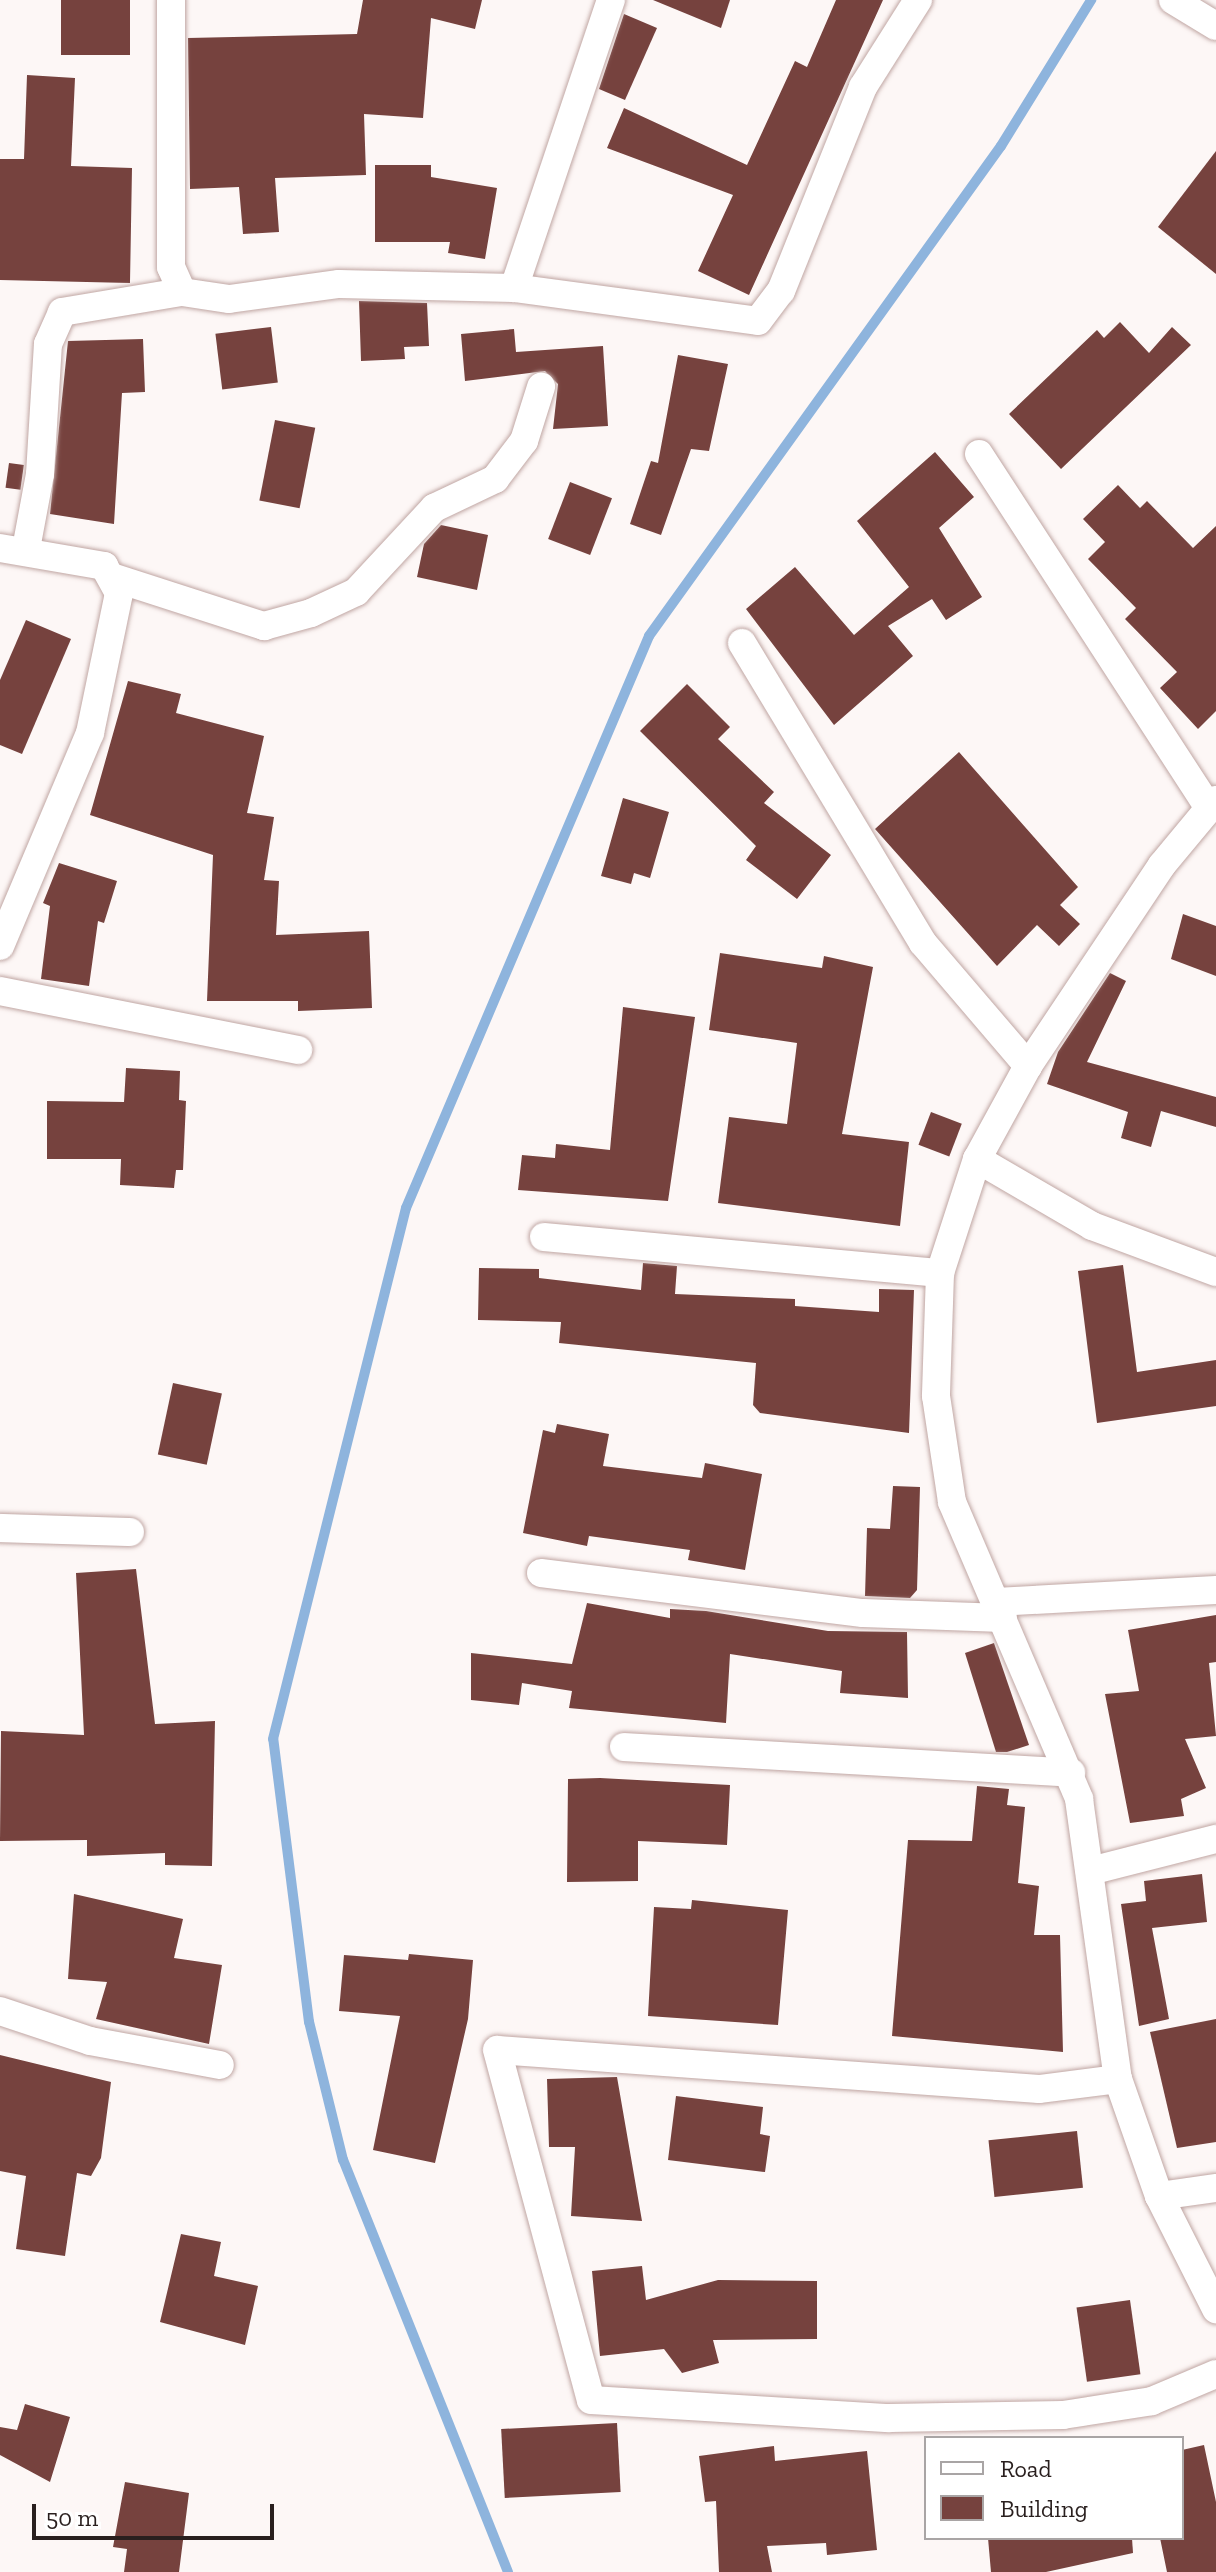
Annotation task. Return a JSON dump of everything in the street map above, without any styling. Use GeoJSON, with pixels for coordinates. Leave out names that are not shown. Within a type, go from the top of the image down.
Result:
{"type":"FeatureCollection","features":[{"type":"Feature","properties":{"kind":"street"},"geometry":{"type":"LineString","coordinates":[[171,0],[171,267],[182,292]]}},
{"type":"Feature","properties":{"kind":"street"},"geometry":{"type":"LineString","coordinates":[[514,288],[611,0]]}},
{"type":"Feature","properties":{"kind":"street"},"geometry":{"type":"LineString","coordinates":[[541,387],[524,441],[495,479],[434,508],[356,592],[311,613],[264,626],[115,578],[104,566],[13,548],[40,474],[48,344],[62,312],[182,292],[229,299],[339,284],[514,288],[758,321],[781,291],[863,87],[918,0]]}},
{"type":"Feature","properties":{"kind":"street"},"geometry":{"type":"LineString","coordinates":[[1173,0],[1216,26]]}},
{"type":"Feature","properties":{"kind":"street"},"geometry":{"type":"LineString","coordinates":[[979,454],[1213,804],[1162,865],[1028,1066],[977,1159],[940,1273],[936,1396],[943,1463],[999,1610],[1071,1773],[1094,1870],[1118,2079],[1159,2196],[1216,2309]]}},
{"type":"Feature","properties":{"kind":"street"},"geometry":{"type":"LineString","coordinates":[[0,946],[90,733],[116,620],[115,578]]}},
{"type":"Feature","properties":{"kind":"street"},"geometry":{"type":"LineString","coordinates":[[742,643],[923,943],[1028,1066]]}},
{"type":"Feature","properties":{"kind":"street"},"geometry":{"type":"LineString","coordinates":[[0,991],[298,1050]]}},
{"type":"Feature","properties":{"kind":"street"},"geometry":{"type":"LineString","coordinates":[[977,1159],[1092,1226],[1216,1272]]}},
{"type":"Feature","properties":{"kind":"street"},"geometry":{"type":"LineString","coordinates":[[544,1237],[940,1273]]}},
{"type":"Feature","properties":{"kind":"street"},"geometry":{"type":"LineString","coordinates":[[0,1528],[130,1532]]}},
{"type":"Feature","properties":{"kind":"street"},"geometry":{"type":"LineString","coordinates":[[541,1573],[863,1613],[999,1610],[1216,1590]]}},
{"type":"Feature","properties":{"kind":"street"},"geometry":{"type":"LineString","coordinates":[[624,1747],[1071,1773]]}},
{"type":"Feature","properties":{"kind":"street"},"geometry":{"type":"LineString","coordinates":[[1094,1870],[1216,1839]]}},
{"type":"Feature","properties":{"kind":"street"},"geometry":{"type":"LineString","coordinates":[[0,2011],[90,2041],[220,2065]]}},
{"type":"Feature","properties":{"kind":"street"},"geometry":{"type":"LineString","coordinates":[[1118,2079],[1039,2089],[497,2050],[591,2400],[889,2418],[1063,2415],[1152,2401],[1216,2374]]}},
{"type":"Feature","properties":{"kind":"street"},"geometry":{"type":"LineString","coordinates":[[1159,2196],[1216,2188]]}},
{"type":"Feature","properties":{"kind":"building"},"geometry":{"type":"Polygon","coordinates":[[[61,0],[130,0],[130,55],[61,55],[61,0]]]}},
{"type":"Feature","properties":{"kind":"building"},"geometry":{"type":"Polygon","coordinates":[[[363,0],[482,0],[475,29],[431,18],[423,118],[364,114],[366,175],[275,178],[279,232],[243,234],[239,187],[190,189],[188,38],[357,34],[363,0]]]}},
{"type":"Feature","properties":{"kind":"building"},"geometry":{"type":"Polygon","coordinates":[[[653,0],[730,0],[721,28],[653,0]]]}},
{"type":"Feature","properties":{"kind":"building"},"geometry":{"type":"Polygon","coordinates":[[[836,0],[883,0],[749,295],[698,271],[733,195],[607,148],[624,108],[747,165],[795,61],[807,67],[836,0]]]}},
{"type":"Feature","properties":{"kind":"building"},"geometry":{"type":"Polygon","coordinates":[[[624,14],[657,28],[625,100],[599,89],[624,14]]]}},
{"type":"Feature","properties":{"kind":"building"},"geometry":{"type":"Polygon","coordinates":[[[27,75],[75,78],[71,166],[132,168],[130,283],[0,280],[0,159],[24,159],[27,75]]]}},
{"type":"Feature","properties":{"kind":"building"},"geometry":{"type":"Polygon","coordinates":[[[1216,151],[1216,274],[1158,227],[1216,151]]]}},
{"type":"Feature","properties":{"kind":"building"},"geometry":{"type":"Polygon","coordinates":[[[375,165],[431,165],[431,177],[497,188],[485,259],[448,253],[450,242],[375,242],[375,165]]]}},
{"type":"Feature","properties":{"kind":"building"},"geometry":{"type":"Polygon","coordinates":[[[359,301],[427,303],[429,346],[404,347],[405,359],[361,361],[359,301]]]}},
{"type":"Feature","properties":{"kind":"building"},"geometry":{"type":"Polygon","coordinates":[[[1120,322],[1149,353],[1172,327],[1191,345],[1061,469],[1009,414],[1097,330],[1104,338],[1120,322]]]}},
{"type":"Feature","properties":{"kind":"building"},"geometry":{"type":"Polygon","coordinates":[[[271,327],[278,383],[222,389],[215,334],[271,327]]]}},
{"type":"Feature","properties":{"kind":"building"},"geometry":{"type":"Polygon","coordinates":[[[514,329],[516,352],[603,346],[608,426],[553,429],[558,384],[545,371],[465,381],[461,334],[514,329]]]}},
{"type":"Feature","properties":{"kind":"building"},"geometry":{"type":"Polygon","coordinates":[[[143,339],[145,392],[122,393],[114,524],[50,514],[68,341],[143,339]]]}},
{"type":"Feature","properties":{"kind":"building"},"geometry":{"type":"Polygon","coordinates":[[[678,355],[728,364],[709,451],[691,449],[661,535],[630,524],[651,461],[658,463],[678,355]]]}},
{"type":"Feature","properties":{"kind":"building"},"geometry":{"type":"Polygon","coordinates":[[[275,420],[315,428],[300,508],[259,500],[275,420]]]}},
{"type":"Feature","properties":{"kind":"building"},"geometry":{"type":"Polygon","coordinates":[[[935,452],[974,497],[939,528],[982,597],[946,620],[932,599],[888,626],[913,656],[834,725],[746,609],[795,567],[854,635],[909,587],[857,521],[935,452]]]}},
{"type":"Feature","properties":{"kind":"building"},"geometry":{"type":"Polygon","coordinates":[[[9,463],[24,465],[20,490],[6,488],[9,463]]]}},
{"type":"Feature","properties":{"kind":"building"},"geometry":{"type":"Polygon","coordinates":[[[570,482],[612,498],[590,555],[548,539],[570,482]]]}},
{"type":"Feature","properties":{"kind":"building"},"geometry":{"type":"Polygon","coordinates":[[[1118,485],[1140,508],[1147,501],[1193,548],[1216,526],[1216,711],[1198,729],[1160,688],[1177,672],[1125,619],[1136,608],[1088,559],[1105,542],[1083,519],[1118,485]]]}},
{"type":"Feature","properties":{"kind":"building"},"geometry":{"type":"Polygon","coordinates":[[[441,525],[488,535],[477,590],[417,577],[424,544],[441,525]]]}},
{"type":"Feature","properties":{"kind":"building"},"geometry":{"type":"Polygon","coordinates":[[[26,620],[71,639],[22,754],[0,745],[0,680],[26,620]]]}},
{"type":"Feature","properties":{"kind":"building"},"geometry":{"type":"Polygon","coordinates":[[[128,681],[181,694],[176,713],[264,736],[247,813],[274,817],[264,880],[279,881],[276,935],[369,931],[372,1008],[298,1011],[298,1001],[207,1001],[213,855],[90,815],[128,681]]]}},
{"type":"Feature","properties":{"kind":"building"},"geometry":{"type":"Polygon","coordinates":[[[687,684],[730,727],[718,739],[774,792],[764,803],[831,855],[797,899],[746,860],[756,846],[640,731],[687,684]]]}},
{"type":"Feature","properties":{"kind":"building"},"geometry":{"type":"Polygon","coordinates":[[[959,752],[1078,887],[1060,905],[1080,924],[1059,946],[1037,925],[997,966],[875,829],[959,752]]]}},
{"type":"Feature","properties":{"kind":"building"},"geometry":{"type":"Polygon","coordinates":[[[623,798],[669,812],[650,878],[634,873],[631,884],[601,876],[623,798]]]}},
{"type":"Feature","properties":{"kind":"building"},"geometry":{"type":"Polygon","coordinates":[[[59,863],[117,881],[104,923],[98,921],[89,986],[41,979],[50,906],[43,903],[59,863]]]}},
{"type":"Feature","properties":{"kind":"building"},"geometry":{"type":"Polygon","coordinates":[[[1183,914],[1216,926],[1216,976],[1171,959],[1183,914]]]}},
{"type":"Feature","properties":{"kind":"building"},"geometry":{"type":"Polygon","coordinates":[[[720,953],[822,968],[824,956],[873,967],[842,1134],[909,1142],[900,1226],[718,1203],[729,1117],[787,1124],[797,1043],[709,1030],[720,953]]]}},
{"type":"Feature","properties":{"kind":"building"},"geometry":{"type":"Polygon","coordinates":[[[1110,973],[1126,981],[1087,1062],[1216,1097],[1216,1127],[1161,1111],[1151,1147],[1121,1138],[1128,1112],[1047,1084],[1058,1052],[1110,973]]]}},
{"type":"Feature","properties":{"kind":"building"},"geometry":{"type":"Polygon","coordinates":[[[623,1007],[695,1017],[668,1201],[518,1190],[522,1155],[555,1158],[556,1144],[610,1150],[623,1007]]]}},
{"type":"Feature","properties":{"kind":"building"},"geometry":{"type":"Polygon","coordinates":[[[126,1068],[180,1071],[179,1100],[186,1101],[183,1170],[176,1170],[174,1188],[120,1185],[121,1159],[47,1159],[47,1101],[124,1102],[126,1068]]]}},
{"type":"Feature","properties":{"kind":"building"},"geometry":{"type":"Polygon","coordinates":[[[931,1112],[962,1124],[949,1157],[918,1145],[931,1112]]]}},
{"type":"Feature","properties":{"kind":"building"},"geometry":{"type":"Polygon","coordinates":[[[643,1263],[677,1266],[675,1294],[795,1299],[795,1306],[879,1312],[879,1289],[914,1290],[909,1433],[760,1413],[753,1405],[756,1363],[559,1343],[561,1322],[478,1320],[479,1268],[539,1269],[539,1278],[641,1290],[643,1263]]]}},
{"type":"Feature","properties":{"kind":"building"},"geometry":{"type":"Polygon","coordinates":[[[1123,1265],[1137,1372],[1216,1360],[1216,1406],[1097,1423],[1078,1271],[1123,1265]]]}},
{"type":"Feature","properties":{"kind":"building"},"geometry":{"type":"Polygon","coordinates":[[[173,1383],[222,1393],[207,1465],[158,1454],[173,1383]]]}},
{"type":"Feature","properties":{"kind":"building"},"geometry":{"type":"Polygon","coordinates":[[[557,1424],[609,1434],[603,1466],[702,1478],[705,1463],[762,1474],[745,1570],[688,1560],[690,1550],[589,1536],[587,1546],[523,1533],[543,1430],[555,1433],[557,1424]]]}},
{"type":"Feature","properties":{"kind":"building"},"geometry":{"type":"Polygon","coordinates":[[[893,1486],[920,1487],[917,1590],[910,1598],[865,1596],[867,1528],[890,1529],[893,1486]]]}},
{"type":"Feature","properties":{"kind":"building"},"geometry":{"type":"Polygon","coordinates":[[[136,1569],[155,1724],[215,1721],[212,1866],[165,1865],[165,1853],[87,1856],[87,1840],[0,1841],[1,1731],[84,1735],[76,1573],[136,1569]]]}},
{"type":"Feature","properties":{"kind":"building"},"geometry":{"type":"Polygon","coordinates":[[[587,1603],[670,1618],[670,1609],[706,1611],[828,1631],[907,1632],[908,1698],[840,1693],[842,1671],[730,1654],[726,1723],[569,1708],[572,1691],[522,1683],[519,1705],[471,1700],[471,1653],[572,1664],[587,1603]]]}},
{"type":"Feature","properties":{"kind":"building"},"geometry":{"type":"Polygon","coordinates":[[[1216,1615],[1216,1662],[1209,1663],[1216,1736],[1185,1739],[1206,1788],[1181,1799],[1184,1816],[1130,1823],[1105,1694],[1139,1691],[1128,1630],[1216,1615]]]}},
{"type":"Feature","properties":{"kind":"building"},"geometry":{"type":"Polygon","coordinates":[[[994,1643],[1029,1745],[1007,1752],[996,1752],[965,1653],[994,1643]]]}},
{"type":"Feature","properties":{"kind":"building"},"geometry":{"type":"Polygon","coordinates":[[[568,1779],[730,1785],[727,1845],[638,1841],[638,1881],[567,1882],[568,1779]]]}},
{"type":"Feature","properties":{"kind":"building"},"geometry":{"type":"Polygon","coordinates":[[[977,1786],[1009,1789],[1007,1805],[1025,1807],[1018,1883],[1039,1886],[1034,1935],[1060,1935],[1063,2052],[892,2036],[908,1840],[972,1841],[977,1786]]]}},
{"type":"Feature","properties":{"kind":"building"},"geometry":{"type":"Polygon","coordinates":[[[1202,1874],[1207,1922],[1152,1928],[1169,2019],[1139,2026],[1121,1904],[1146,1901],[1144,1881],[1202,1874]]]}},
{"type":"Feature","properties":{"kind":"building"},"geometry":{"type":"Polygon","coordinates":[[[74,1894],[183,1919],[174,1958],[222,1965],[209,2044],[96,2019],[107,1982],[68,1979],[74,1894]]]}},
{"type":"Feature","properties":{"kind":"building"},"geometry":{"type":"Polygon","coordinates":[[[692,1900],[788,1910],[778,2025],[648,2016],[654,1907],[691,1909],[692,1900]]]}},
{"type":"Feature","properties":{"kind":"building"},"geometry":{"type":"Polygon","coordinates":[[[409,1954],[473,1960],[468,2019],[435,2163],[373,2150],[400,2016],[339,2011],[344,1955],[408,1960],[409,1954]]]}},
{"type":"Feature","properties":{"kind":"building"},"geometry":{"type":"Polygon","coordinates":[[[1216,2019],[1216,2142],[1177,2148],[1150,2032],[1216,2019]]]}},
{"type":"Feature","properties":{"kind":"building"},"geometry":{"type":"Polygon","coordinates":[[[0,2055],[111,2082],[101,2158],[91,2176],[77,2173],[65,2256],[16,2249],[26,2176],[0,2171],[0,2055]]]}},
{"type":"Feature","properties":{"kind":"building"},"geometry":{"type":"Polygon","coordinates":[[[617,2077],[642,2221],[571,2216],[575,2147],[549,2147],[547,2079],[617,2077]]]}},
{"type":"Feature","properties":{"kind":"building"},"geometry":{"type":"Polygon","coordinates":[[[676,2096],[763,2107],[760,2134],[770,2136],[765,2172],[668,2160],[676,2096]]]}},
{"type":"Feature","properties":{"kind":"building"},"geometry":{"type":"Polygon","coordinates":[[[1077,2131],[1083,2188],[994,2197],[988,2140],[1077,2131]]]}},
{"type":"Feature","properties":{"kind":"building"},"geometry":{"type":"Polygon","coordinates":[[[181,2234],[221,2242],[214,2276],[258,2286],[245,2345],[160,2322],[181,2234]]]}},
{"type":"Feature","properties":{"kind":"building"},"geometry":{"type":"Polygon","coordinates":[[[642,2266],[646,2300],[718,2280],[817,2281],[817,2339],[713,2340],[719,2363],[682,2373],[664,2349],[600,2356],[592,2271],[642,2266]]]}},
{"type":"Feature","properties":{"kind":"building"},"geometry":{"type":"Polygon","coordinates":[[[1130,2300],[1140,2374],[1087,2382],[1077,2308],[1130,2300]]]}},
{"type":"Feature","properties":{"kind":"building"},"geometry":{"type":"Polygon","coordinates":[[[25,2404],[70,2417],[50,2482],[0,2455],[0,2427],[17,2430],[25,2404]]]}},
{"type":"Feature","properties":{"kind":"building"},"geometry":{"type":"Polygon","coordinates":[[[617,2423],[621,2492],[505,2498],[501,2429],[617,2423]]]}},
{"type":"Feature","properties":{"kind":"building"},"geometry":{"type":"Polygon","coordinates":[[[1204,2445],[1216,2502],[1216,2572],[1167,2572],[1160,2540],[1184,2540],[1184,2450],[1204,2445]]]}},
{"type":"Feature","properties":{"kind":"building"},"geometry":{"type":"Polygon","coordinates":[[[774,2446],[775,2461],[867,2451],[877,2550],[827,2555],[826,2543],[767,2546],[772,2572],[719,2572],[716,2501],[705,2502],[699,2456],[774,2446]]]}},
{"type":"Feature","properties":{"kind":"building"},"geometry":{"type":"Polygon","coordinates":[[[125,2482],[189,2493],[179,2572],[124,2572],[127,2549],[113,2547],[125,2482]]]}},
{"type":"Feature","properties":{"kind":"building"},"geometry":{"type":"Polygon","coordinates":[[[988,2540],[1132,2540],[1133,2553],[1046,2572],[991,2572],[988,2540]]]}},
{"type":"Feature","properties":{"kind":"waterway"},"geometry":{"type":"LineString","coordinates":[[508,2572],[343,2160],[309,2022],[273,1739],[406,1208],[649,636],[1001,146],[1091,0]]}}]}
